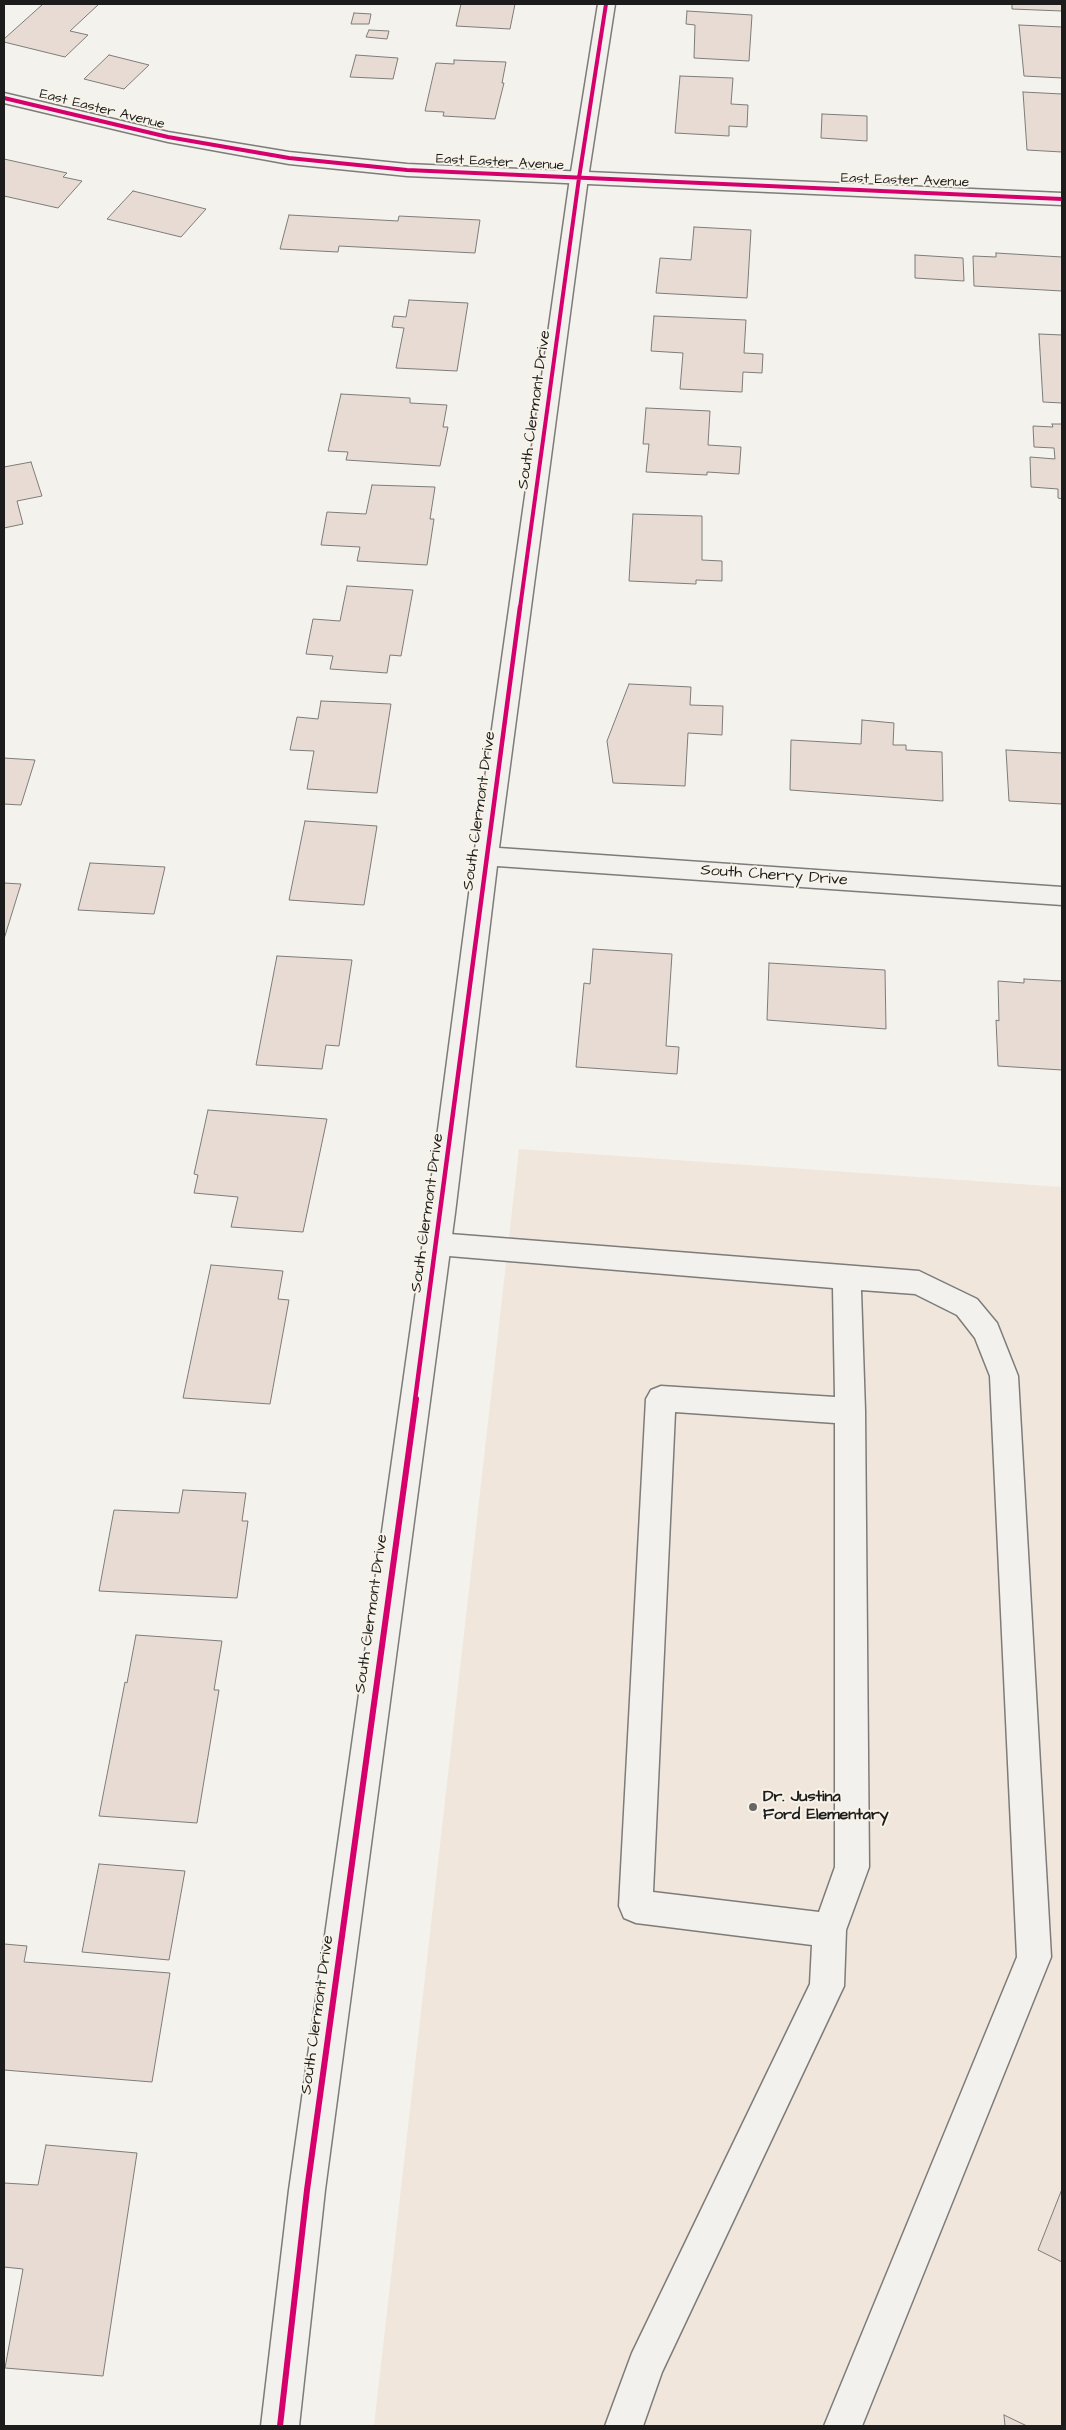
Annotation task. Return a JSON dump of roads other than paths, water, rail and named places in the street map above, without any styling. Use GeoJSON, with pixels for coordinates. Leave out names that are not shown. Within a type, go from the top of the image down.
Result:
{"type":"FeatureCollection","features":[{"type":"Feature","properties":{"kind":"street","name":"South Clermont Drive"},"geometry":{"type":"LineString","coordinates":[[280,2426],[307,2190],[437,1244],[486,856],[579,178],[606,4]]}},
{"type":"Feature","properties":{"kind":"street","name":"East Easter Avenue"},"geometry":{"type":"LineString","coordinates":[[4,98],[168,137],[289,158],[406,170],[1062,199]]}},
{"type":"Feature","properties":{"kind":"street","name":"South Cherry Drive"},"geometry":{"type":"LineString","coordinates":[[486,856],[1062,896]]}},
{"type":"Feature","properties":{"kind":"street"},"geometry":{"type":"LineString","coordinates":[[437,1244],[919,1283],[967,1307],[986,1332],[1004,1376],[1034,1957],[843,2426]]}},
{"type":"Feature","properties":{"kind":"street"},"geometry":{"type":"LineString","coordinates":[[624,2426],[645,2366],[827,1986],[829,1930],[852,1867],[850,1411],[847,1277]]}},
{"type":"Feature","properties":{"kind":"street"},"geometry":{"type":"LineString","coordinates":[[829,1930],[636,1906],[636,1896],[660,1399],[850,1411]]}},
{"type":"Feature","properties":{"kind":"place","name":"Dr. Justina Ford Elementary"},"geometry":{"type":"Point","coordinates":[753,1807]}}]}
